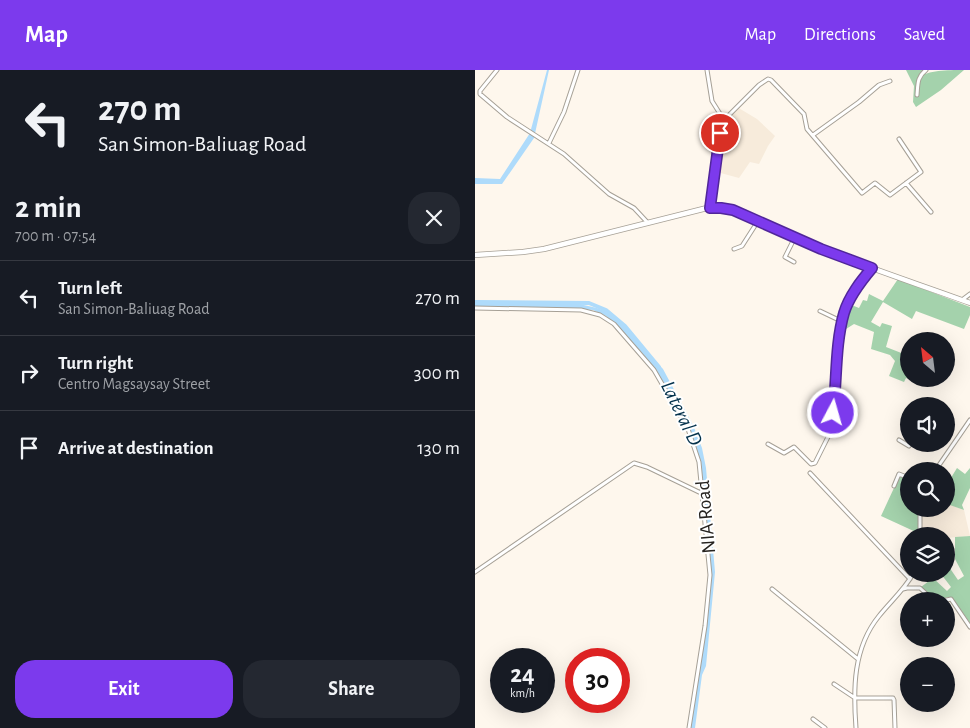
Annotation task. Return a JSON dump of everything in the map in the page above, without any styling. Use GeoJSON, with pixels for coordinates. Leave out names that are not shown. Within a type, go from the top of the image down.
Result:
{"type":"FeatureCollection","features":[{"type":"Feature","properties":{"kind":"main road"},"geometry":{"type":"LineString","coordinates":[[475,256],[544,249],[710,208],[721,208],[733,210],[821,249],[970,304]]}},
{"type":"Feature","properties":{"kind":"street"},"geometry":{"type":"LineString","coordinates":[[475,94],[480,91],[497,70]]}},
{"type":"Feature","properties":{"kind":"street"},"geometry":{"type":"LineString","coordinates":[[549,143],[559,125],[578,70]]}},
{"type":"Feature","properties":{"kind":"street"},"geometry":{"type":"LineString","coordinates":[[707,70],[712,101],[722,118],[710,208]]}},
{"type":"Feature","properties":{"kind":"street"},"geometry":{"type":"LineString","coordinates":[[917,95],[920,74],[926,70]]}},
{"type":"Feature","properties":{"kind":"street"},"geometry":{"type":"LineString","coordinates":[[722,122],[759,85],[769,79],[804,114],[807,129],[862,193],[875,183],[890,195],[921,172],[899,139]]}},
{"type":"Feature","properties":{"kind":"street"},"geometry":{"type":"LineString","coordinates":[[813,135],[879,86],[890,81]]}},
{"type":"Feature","properties":{"kind":"street"},"geometry":{"type":"LineString","coordinates":[[480,91],[480,94],[507,117],[571,159],[609,194],[634,208],[648,223]]}},
{"type":"Feature","properties":{"kind":"street"},"geometry":{"type":"LineString","coordinates":[[906,183],[931,212]]}},
{"type":"Feature","properties":{"kind":"street"},"geometry":{"type":"LineString","coordinates":[[735,249],[743,246],[758,221]]}},
{"type":"Feature","properties":{"kind":"street"},"geometry":{"type":"LineString","coordinates":[[793,262],[785,256],[795,237]]}},
{"type":"Feature","properties":{"kind":"street"},"geometry":{"type":"LineString","coordinates":[[768,444],[784,453],[794,447],[811,464],[815,463],[831,428],[838,350],[844,314],[853,293],[872,268]]}},
{"type":"Feature","properties":{"kind":"street"},"geometry":{"type":"LineString","coordinates":[[962,300],[970,294]]}},
{"type":"Feature","properties":{"kind":"street","name":"NIA Road"},"geometry":{"type":"LineString","coordinates":[[475,308],[581,310],[600,314],[627,338],[654,370],[688,429],[699,462],[710,575],[705,626],[689,728]]}},
{"type":"Feature","properties":{"kind":"street"},"geometry":{"type":"LineString","coordinates":[[820,311],[843,322]]}},
{"type":"Feature","properties":{"kind":"street"},"geometry":{"type":"LineString","coordinates":[[955,441],[970,420]]}},
{"type":"Feature","properties":{"kind":"street"},"geometry":{"type":"LineString","coordinates":[[475,572],[634,463],[647,467],[703,494]]}},
{"type":"Feature","properties":{"kind":"street"},"geometry":{"type":"LineString","coordinates":[[810,474],[900,568]]}},
{"type":"Feature","properties":{"kind":"street"},"geometry":{"type":"LineString","coordinates":[[894,486],[900,474]]}},
{"type":"Feature","properties":{"kind":"street"},"geometry":{"type":"LineString","coordinates":[[856,728],[855,676],[858,659],[869,630],[908,582]]}},
{"type":"Feature","properties":{"kind":"street"},"geometry":{"type":"LineString","coordinates":[[772,588],[858,659]]}},
{"type":"Feature","properties":{"kind":"street"},"geometry":{"type":"LineString","coordinates":[[903,589],[920,588],[924,592]]}},
{"type":"Feature","properties":{"kind":"street"},"geometry":{"type":"LineString","coordinates":[[955,606],[970,627]]}},
{"type":"Feature","properties":{"kind":"street"},"geometry":{"type":"LineString","coordinates":[[834,684],[855,698],[893,698],[895,728]]}},
{"type":"Feature","properties":{"kind":"street"},"geometry":{"type":"LineString","coordinates":[[813,719],[825,728]]}},
{"type":"Feature","properties":{"kind":"shaded area"},"geometry":{"type":"Polygon","coordinates":[[[737,107],[757,119],[775,136],[759,164],[750,162],[739,178],[717,172],[723,122],[737,107]]]}},
{"type":"Feature","properties":{"kind":"shaded area"},"geometry":{"type":"Polygon","coordinates":[[[955,506],[964,510],[970,536],[955,537],[955,527],[921,527],[921,517],[955,517],[955,506]]]}},
{"type":"Feature","properties":{"kind":"green space"},"geometry":{"type":"Polygon","coordinates":[[[906,70],[924,70],[919,75],[917,82],[916,96],[919,96],[920,80],[925,74],[964,70],[941,90],[916,107],[913,102],[914,86],[906,70]]]}},
{"type":"Feature","properties":{"kind":"green space"},"geometry":{"type":"Polygon","coordinates":[[[898,279],[970,307],[970,315],[964,329],[916,311],[912,319],[883,302],[871,322],[880,327],[882,323],[892,326],[886,347],[900,352],[900,380],[889,376],[895,361],[890,355],[871,349],[874,332],[854,324],[846,329],[843,328],[845,313],[849,304],[859,308],[863,300],[867,301],[869,294],[883,301],[898,279]]]}},
{"type":"Feature","properties":{"kind":"green space"},"geometry":{"type":"Polygon","coordinates":[[[957,468],[965,474],[970,468],[970,488],[962,505],[964,510],[955,507],[955,471],[957,468]]]}},
{"type":"Feature","properties":{"kind":"green space"},"geometry":{"type":"Polygon","coordinates":[[[900,475],[900,517],[918,517],[918,527],[905,527],[881,516],[900,475]]]}},
{"type":"Feature","properties":{"kind":"green space"},"geometry":{"type":"Polygon","coordinates":[[[970,536],[970,623],[955,602],[955,592],[926,592],[921,587],[928,582],[937,582],[947,591],[951,587],[947,582],[955,582],[955,576],[958,580],[964,576],[955,559],[955,537],[970,536]]]}},
{"type":"Feature","properties":{"kind":"water"},"geometry":{"type":"Polygon","coordinates":[[[547,70],[549,70],[534,138],[502,184],[475,184],[475,178],[500,179],[530,133],[547,70]]]}},
{"type":"Feature","properties":{"kind":"water","name":"Lateral D"},"geometry":{"type":"Polygon","coordinates":[[[475,303],[579,304],[605,311],[624,326],[663,369],[693,425],[702,448],[706,468],[715,572],[706,666],[702,675],[695,728],[690,728],[711,575],[701,461],[680,411],[655,370],[621,330],[606,316],[593,310],[475,307],[475,303]]]}},
{"type":"Feature","properties":{"kind":"waterway","name":"Lateral D"},"geometry":{"type":"LineString","coordinates":[[475,302],[589,303],[606,310],[625,326],[659,367]]}},
{"type":"Feature","properties":{"kind":"route"},"geometry":{"type":"LineString","coordinates":[[720,133],[710,208],[733,210],[821,249],[872,268],[855,290],[844,314],[838,350],[833,413]]}}]}
